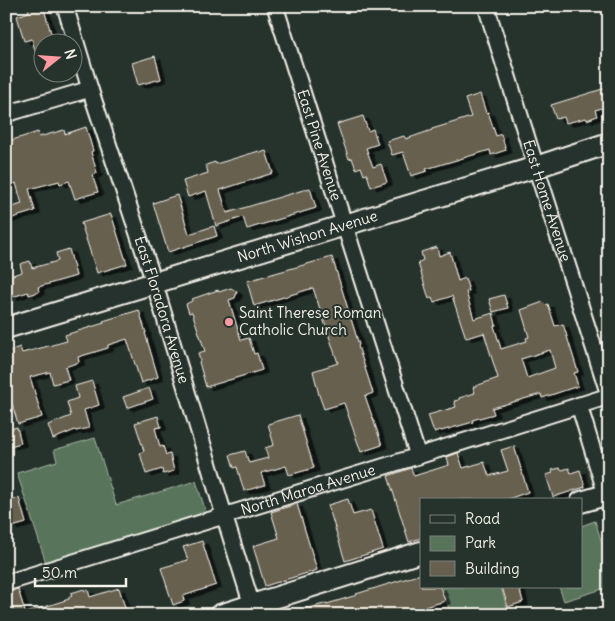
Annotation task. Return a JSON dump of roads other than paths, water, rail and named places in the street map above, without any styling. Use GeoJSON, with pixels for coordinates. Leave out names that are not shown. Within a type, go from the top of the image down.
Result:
{"type":"FeatureCollection","features":[{"type":"Feature","properties":{"kind":"main road","name":"North Wishon Avenue"},"geometry":{"type":"LineString","coordinates":[[6,328],[609,143]]}},
{"type":"Feature","properties":{"kind":"main road"},"geometry":{"type":"LineString","coordinates":[[582,502],[608,497]]}},
{"type":"Feature","properties":{"kind":"main road"},"geometry":{"type":"LineString","coordinates":[[220,615],[253,610],[420,552]]}},
{"type":"Feature","properties":{"kind":"street","name":"East Pine Avenue"},"geometry":{"type":"LineString","coordinates":[[275,6],[418,456]]}},
{"type":"Feature","properties":{"kind":"street","name":"East Home Avenue"},"geometry":{"type":"LineString","coordinates":[[486,6],[609,395]]}},
{"type":"Feature","properties":{"kind":"street","name":"East Floradora Avenue"},"geometry":{"type":"LineString","coordinates":[[68,7],[90,89],[154,282],[253,610]]}},
{"type":"Feature","properties":{"kind":"street"},"geometry":{"type":"LineString","coordinates":[[6,114],[90,89]]}},
{"type":"Feature","properties":{"kind":"street","name":"North Maroa Avenue"},"geometry":{"type":"LineString","coordinates":[[6,583],[609,395]]}},
{"type":"Feature","properties":{"kind":"street"},"geometry":{"type":"LineString","coordinates":[[579,405],[608,497]]}},
{"type":"Feature","properties":{"kind":"place","name":"Saint Therese Roman Catholic Church"},"geometry":{"type":"Point","coordinates":[229,322]}}]}
